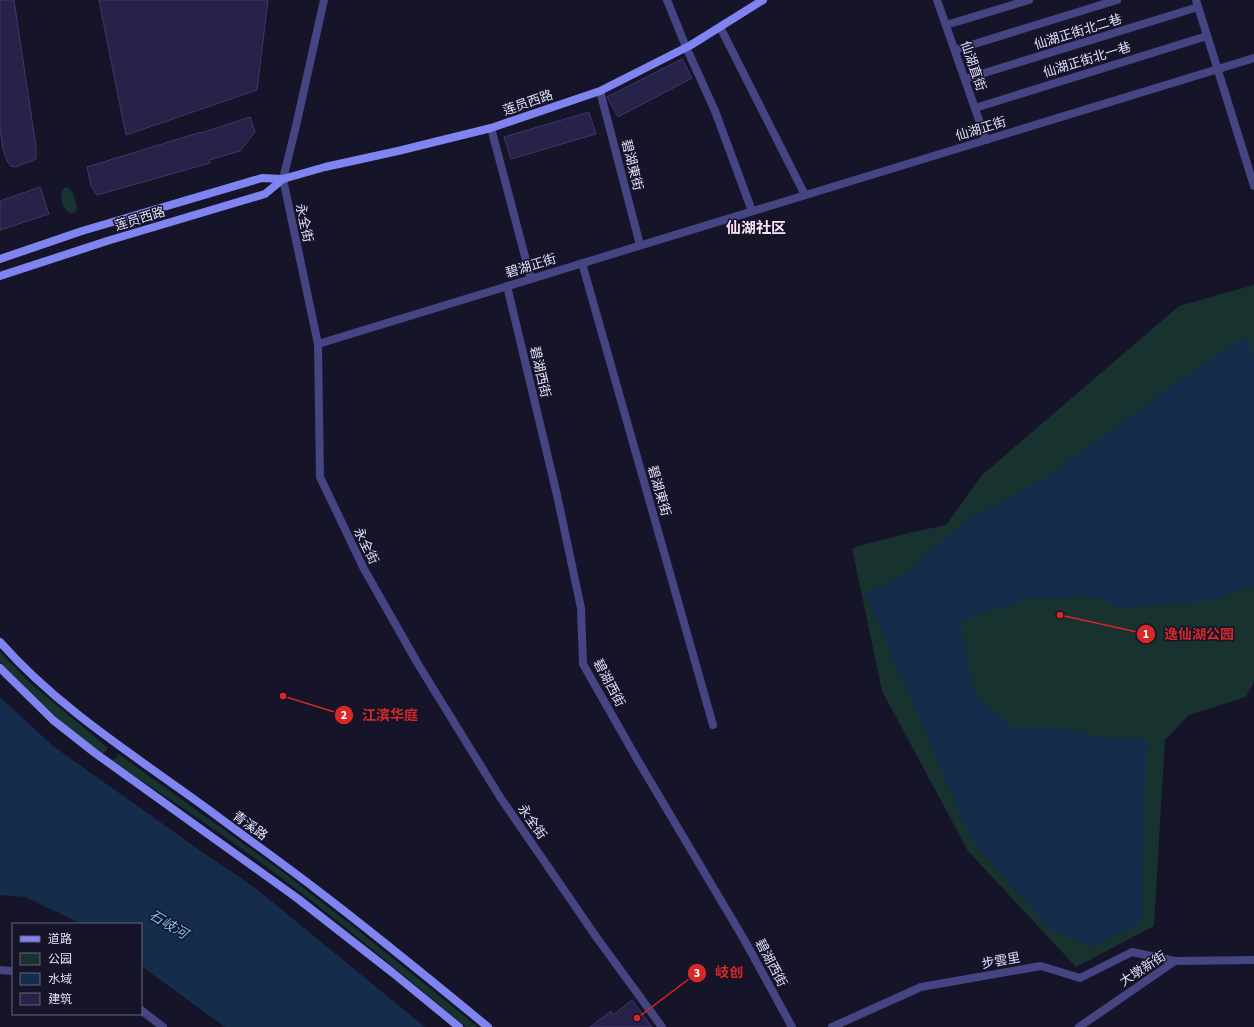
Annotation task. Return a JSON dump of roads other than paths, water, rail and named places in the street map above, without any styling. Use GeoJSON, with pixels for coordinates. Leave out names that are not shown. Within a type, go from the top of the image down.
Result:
{"type":"FeatureCollection","features":[{"type":"Feature","properties":{"kind":"main road","name":"莲员西路"},"geometry":{"type":"LineString","coordinates":[[0,259],[82,231],[262,178],[283,179],[325,167],[491,128],[600,91],[686,48],[763,0]]}},
{"type":"Feature","properties":{"kind":"main road","name":"莲员西路"},"geometry":{"type":"LineString","coordinates":[[0,276],[107,241],[265,194],[283,179]]}},
{"type":"Feature","properties":{"kind":"main road","name":"青溪路"},"geometry":{"type":"LineString","coordinates":[[0,642],[53,693],[98,731],[188,794],[317,890],[399,954],[488,1027]]}},
{"type":"Feature","properties":{"kind":"main road"},"geometry":{"type":"LineString","coordinates":[[0,668],[53,720],[95,754],[297,898],[459,1027]]}},
{"type":"Feature","properties":{"kind":"street","name":"永全街"},"geometry":{"type":"LineString","coordinates":[[324,0],[283,179],[318,344],[320,476],[364,569],[418,664],[500,796],[597,938],[662,1027]]}},
{"type":"Feature","properties":{"kind":"street"},"geometry":{"type":"LineString","coordinates":[[667,0],[686,48],[716,110],[752,211]]}},
{"type":"Feature","properties":{"kind":"street","name":"仙湖直街"},"geometry":{"type":"LineString","coordinates":[[937,0],[986,140]]}},
{"type":"Feature","properties":{"kind":"street"},"geometry":{"type":"LineString","coordinates":[[946,25],[1028,0]]}},
{"type":"Feature","properties":{"kind":"street"},"geometry":{"type":"LineString","coordinates":[[955,50],[1117,0]]}},
{"type":"Feature","properties":{"kind":"street"},"geometry":{"type":"LineString","coordinates":[[1197,4],[1254,186]]}},
{"type":"Feature","properties":{"kind":"street","name":"仙湖正街北二巷"},"geometry":{"type":"LineString","coordinates":[[965,79],[1197,4]]}},
{"type":"Feature","properties":{"kind":"street"},"geometry":{"type":"LineString","coordinates":[[720,27],[805,195]]}},
{"type":"Feature","properties":{"kind":"street","name":"仙湖正街北一巷"},"geometry":{"type":"LineString","coordinates":[[975,108],[1207,36]]}},
{"type":"Feature","properties":{"kind":"street","name":"仙湖正街"},"geometry":{"type":"LineString","coordinates":[[752,211],[1254,58]]}},
{"type":"Feature","properties":{"kind":"street","name":"碧湖東街"},"geometry":{"type":"LineString","coordinates":[[600,91],[640,246]]}},
{"type":"Feature","properties":{"kind":"street"},"geometry":{"type":"LineString","coordinates":[[491,128],[531,279]]}},
{"type":"Feature","properties":{"kind":"street","name":"碧湖正街"},"geometry":{"type":"LineString","coordinates":[[318,344],[752,211]]}},
{"type":"Feature","properties":{"kind":"street","name":"碧湖東街"},"geometry":{"type":"LineString","coordinates":[[582,263],[713,725]]}},
{"type":"Feature","properties":{"kind":"street","name":"碧湖西街"},"geometry":{"type":"LineString","coordinates":[[507,286],[557,494],[581,608],[583,664],[637,759],[745,941],[792,1027]]}},
{"type":"Feature","properties":{"kind":"street","name":"步雲里"},"geometry":{"type":"LineString","coordinates":[[832,1027],[921,987],[1041,966],[1080,978],[1132,952],[1175,961]]}},
{"type":"Feature","properties":{"kind":"street","name":"大墩新街"},"geometry":{"type":"LineString","coordinates":[[1079,1027],[1175,961],[1254,960]]}},
{"type":"Feature","properties":{"kind":"street"},"geometry":{"type":"LineString","coordinates":[[0,970],[12,971]]}},
{"type":"Feature","properties":{"kind":"street"},"geometry":{"type":"LineString","coordinates":[[142,1011],[163,1027]]}},
{"type":"Feature","properties":{"kind":"water"},"geometry":{"type":"Polygon","coordinates":[[[1244,337],[1254,355],[1254,586],[1205,602],[1119,608],[1097,597],[1030,598],[960,621],[975,695],[1014,728],[1062,728],[1097,737],[1147,739],[1141,923],[1092,947],[1051,930],[972,841],[865,594],[912,570],[928,552],[969,519],[1046,478],[1184,377],[1244,337]]]}},
{"type":"Feature","properties":{"kind":"water","name":"石岐河"},"geometry":{"type":"Polygon","coordinates":[[[0,697],[53,746],[254,887],[425,1027],[225,1027],[142,967],[142,923],[80,923],[25,897],[0,895],[0,697]]]}},
{"type":"Feature","properties":{"kind":"place","name":"逸仙湖公园"},"geometry":{"type":"Point","coordinates":[1060,615]}},
{"type":"Feature","properties":{"kind":"place","name":"江滨华庭"},"geometry":{"type":"Point","coordinates":[283,696]}},
{"type":"Feature","properties":{"kind":"place","name":"岐创"},"geometry":{"type":"Point","coordinates":[637,1018]}},
{"type":"Feature","properties":{"kind":"district","name":"仙湖社区"},"geometry":{"type":"Point","coordinates":[756,228]}}]}
